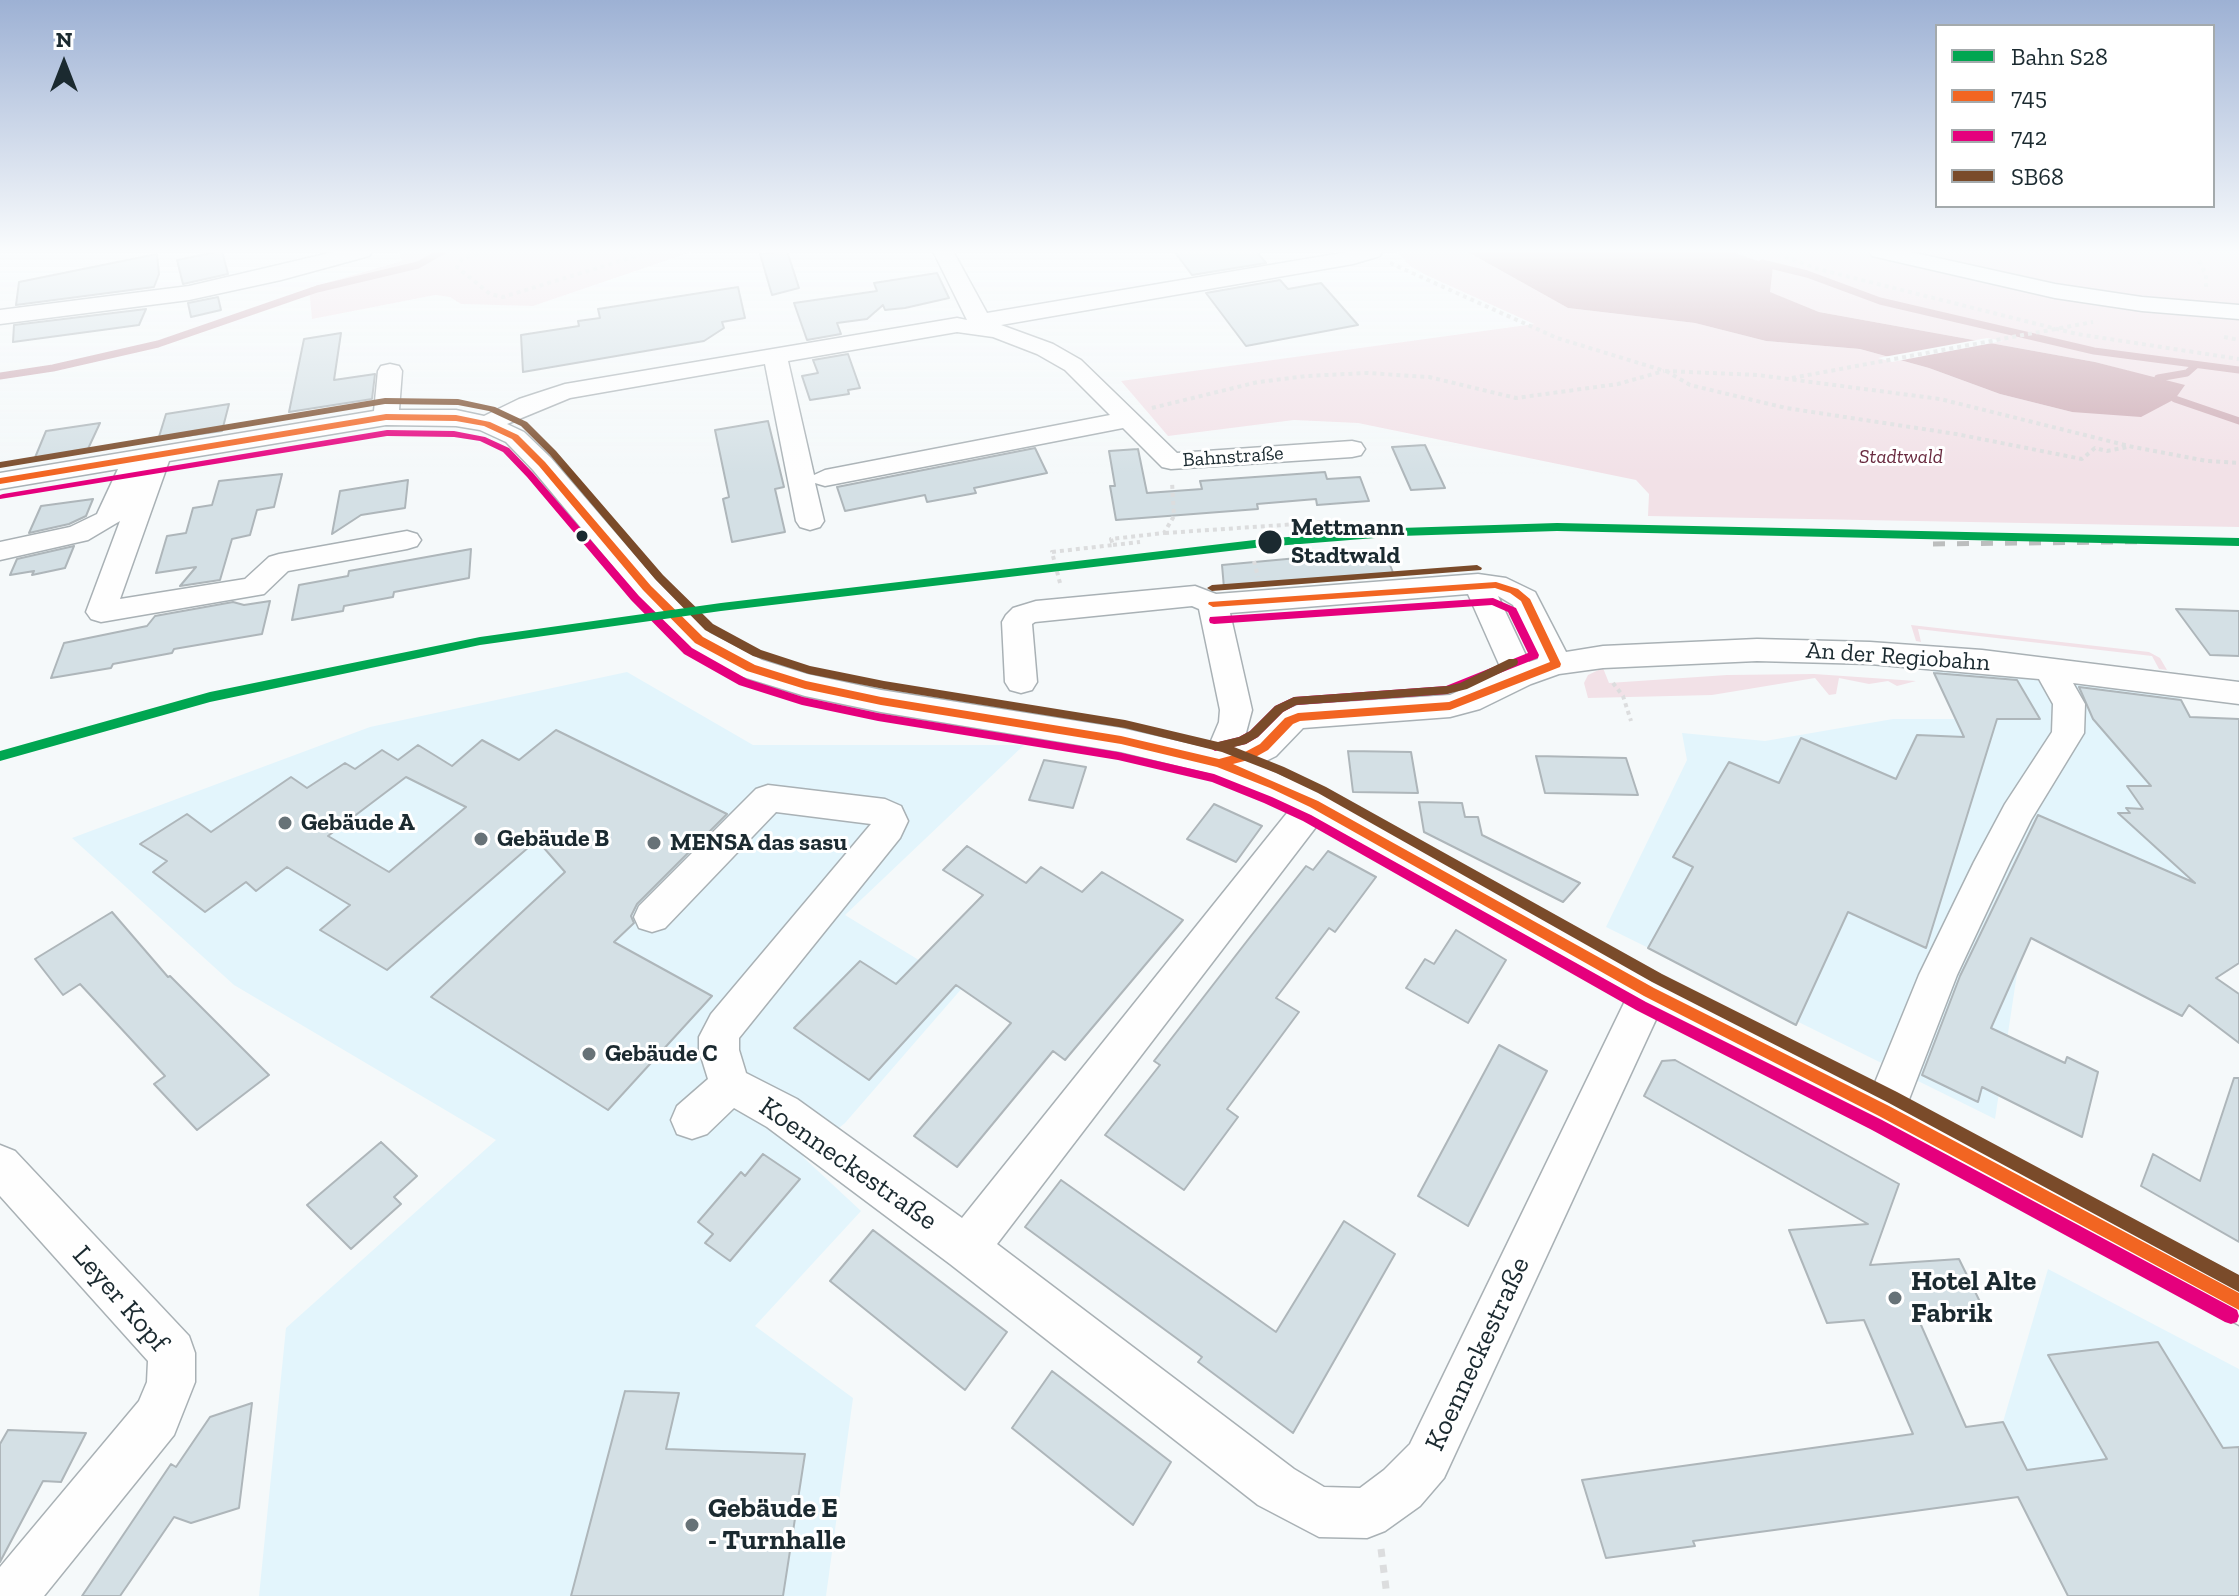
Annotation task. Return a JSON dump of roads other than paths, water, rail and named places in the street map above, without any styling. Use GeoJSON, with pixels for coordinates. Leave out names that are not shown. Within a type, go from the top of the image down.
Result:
{"type":"FeatureCollection","features":[{"type":"Feature","properties":{"kind":"street","name":"Bahnstraße"},"geometry":{"type":"LineString","coordinates":[[487,424],[528,404],[565,391],[953,325]]}},
{"type":"Feature","properties":{"kind":"street","name":"Bahnstraße"},"geometry":{"type":"LineString","coordinates":[[979,325],[1045,349],[1073,365],[1171,461],[1352,449]]}},
{"type":"Feature","properties":{"kind":"street"},"geometry":{"type":"LineString","coordinates":[[775,355],[810,521]]}},
{"type":"Feature","properties":{"kind":"street"},"geometry":{"type":"LineString","coordinates":[[386,417],[390,371]]}},
{"type":"Feature","properties":{"kind":"street"},"geometry":{"type":"LineString","coordinates":[[0,481],[386,417],[456,418],[487,424],[515,437],[542,464],[647,588],[699,640],[751,668],[805,685],[866,698],[1121,740],[1219,763],[1314,804],[1649,992],[1884,1111],[2239,1302]]}},
{"type":"Feature","properties":{"kind":"street"},"geometry":{"type":"LineString","coordinates":[[825,478],[1131,419]]}},
{"type":"Feature","properties":{"kind":"street"},"geometry":{"type":"LineString","coordinates":[[147,457],[101,612],[254,587],[279,563],[407,540]]}},
{"type":"Feature","properties":{"kind":"street"},"geometry":{"type":"LineString","coordinates":[[0,551],[78,534],[108,519],[147,457]]}},
{"type":"Feature","properties":{"kind":"street"},"geometry":{"type":"LineString","coordinates":[[1478,584],[1520,676]]}},
{"type":"Feature","properties":{"kind":"street"},"geometry":{"type":"LineString","coordinates":[[1021,682],[1017,622],[1024,615],[1195,596],[1213,604],[1478,584],[1496,585],[1514,591],[1525,599],[1556,664]]}},
{"type":"Feature","properties":{"kind":"street"},"geometry":{"type":"LineString","coordinates":[[1213,604],[1234,696],[1235,722],[1219,763]]}},
{"type":"Feature","properties":{"kind":"street","name":"An der Regiobahn"},"geometry":{"type":"LineString","coordinates":[[1289,721],[1298,717],[1450,706],[1556,664],[1603,657],[1782,650],[1914,656],[2239,693]]}},
{"type":"Feature","properties":{"kind":"street"},"geometry":{"type":"LineString","coordinates":[[1884,1111],[1938,975],[1992,862],[2017,813],[2068,733],[2069,704],[2049,669]]}},
{"type":"Feature","properties":{"kind":"street"},"geometry":{"type":"LineString","coordinates":[[1219,763],[1248,756],[1264,747],[1289,721],[1234,696]]}},
{"type":"Feature","properties":{"kind":"street"},"geometry":{"type":"LineString","coordinates":[[652,917],[768,798],[885,812],[889,815],[891,821],[888,828],[725,1026],[719,1037],[719,1050],[730,1085],[692,1120]]}},
{"type":"Feature","properties":{"kind":"street"},"geometry":{"type":"LineString","coordinates":[[966,1248],[1314,804]]}},
{"type":"Feature","properties":{"kind":"street","name":"Koenneckestraße"},"geometry":{"type":"LineString","coordinates":[[730,1085],[782,1113],[966,1248],[1276,1487],[1319,1512],[1367,1513],[1402,1488],[1427,1461],[1649,992]]}},
{"type":"Feature","properties":{"kind":"street","name":"Leyer Kopf"},"geometry":{"type":"LineString","coordinates":[[0,1165],[172,1353],[171,1382],[157,1418],[10,1596]]}},
{"type":"Feature","properties":{"kind":"waterway"},"geometry":{"type":"LineString","coordinates":[[0,376],[53,368],[158,344],[212,325]]}},
{"type":"Feature","properties":{"kind":"waterway"},"geometry":{"type":"LineString","coordinates":[[1985,325],[2094,351],[2239,370]]}},
{"type":"Feature","properties":{"kind":"waterway"},"geometry":{"type":"LineString","coordinates":[[2158,378],[2187,373],[2196,365]]}},
{"type":"Feature","properties":{"kind":"waterway"},"geometry":{"type":"LineString","coordinates":[[2175,399],[2239,421]]}},
{"type":"Feature","properties":{"kind":"railway"},"geometry":{"type":"LineString","coordinates":[[1933,544],[2201,541]]}},
{"type":"Feature","properties":{"kind":"rail line","name":"S28"},"geometry":{"type":"LineString","coordinates":[[0,756],[210,697],[480,641],[721,607],[1263,543],[1400,532],[1557,527],[2239,542]]}},
{"type":"Feature","properties":{"kind":"place","name":"Mettmann Stadtwald"},"geometry":{"type":"Point","coordinates":[1270,542]}},
{"type":"Feature","properties":{"kind":"place","name":"Gebäude A"},"geometry":{"type":"Point","coordinates":[285,823]}},
{"type":"Feature","properties":{"kind":"place","name":"Gebäude B"},"geometry":{"type":"Point","coordinates":[481,839]}},
{"type":"Feature","properties":{"kind":"place","name":"MENSA das sasu"},"geometry":{"type":"Point","coordinates":[654,843]}},
{"type":"Feature","properties":{"kind":"place","name":"Gebäude C"},"geometry":{"type":"Point","coordinates":[589,1054]}},
{"type":"Feature","properties":{"kind":"place","name":"Hotel Alte Fabrik"},"geometry":{"type":"Point","coordinates":[1895,1298]}},
{"type":"Feature","properties":{"kind":"place","name":"Gebäude E - Turnhalle"},"geometry":{"type":"Point","coordinates":[692,1525]}},
{"type":"Feature","properties":{"kind":"park label","name":"Stadtwald"},"geometry":{"type":"Point","coordinates":[1901,457]}}]}
